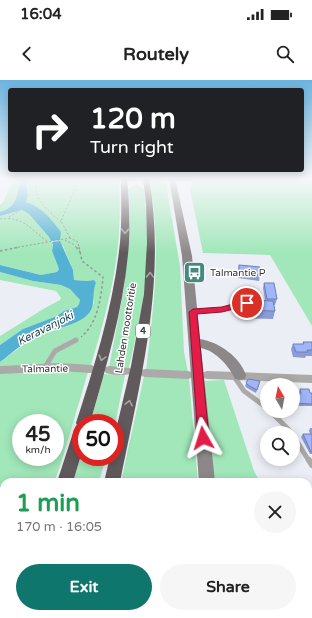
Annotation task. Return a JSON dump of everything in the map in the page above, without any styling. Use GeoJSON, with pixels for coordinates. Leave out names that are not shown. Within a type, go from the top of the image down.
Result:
{"type":"FeatureCollection","features":[{"type":"Feature","properties":{"kind":"highway","name":"Lahden moottoritie"},"geometry":{"type":"LineString","coordinates":[[86,414],[119,294],[125,243],[126,203]]}},
{"type":"Feature","properties":{"kind":"highway","name":"Lahden moottoritie"},"geometry":{"type":"LineString","coordinates":[[113,478],[137,366],[149,294],[151,243],[150,203]]}},
{"type":"Feature","properties":{"kind":"highway"},"geometry":{"type":"LineString","coordinates":[[66,478],[72,459]]}},
{"type":"Feature","properties":{"kind":"main road"},"geometry":{"type":"LineString","coordinates":[[177,203],[187,256],[207,478]]}},
{"type":"Feature","properties":{"kind":"main road"},"geometry":{"type":"LineString","coordinates":[[195,343],[207,344],[215,349],[238,368],[237,375]]}},
{"type":"Feature","properties":{"kind":"street","name":"Talmantie"},"geometry":{"type":"LineString","coordinates":[[0,370],[45,367],[91,369]]}},
{"type":"Feature","properties":{"kind":"street"},"geometry":{"type":"LineString","coordinates":[[109,370],[126,371]]}},
{"type":"Feature","properties":{"kind":"street"},"geometry":{"type":"LineString","coordinates":[[145,373],[188,374]]}},
{"type":"Feature","properties":{"kind":"street"},"geometry":{"type":"LineString","coordinates":[[207,375],[312,379]]}},
{"type":"Feature","properties":{"kind":"lane"},"geometry":{"type":"LineString","coordinates":[[193,312],[222,309],[247,303]]}},
{"type":"Feature","properties":{"kind":"lane"},"geometry":{"type":"LineString","coordinates":[[45,367],[55,351],[76,340]]}},
{"type":"Feature","properties":{"kind":"lane"},"geometry":{"type":"LineString","coordinates":[[237,375],[237,385],[243,392],[260,403]]}},
{"type":"Feature","properties":{"kind":"lane"},"geometry":{"type":"LineString","coordinates":[[277,418],[284,426]]}},
{"type":"Feature","properties":{"kind":"lane"},"geometry":{"type":"LineString","coordinates":[[300,446],[312,465]]}},
{"type":"Feature","properties":{"kind":"path"},"geometry":{"type":"LineString","coordinates":[[42,203],[61,222],[70,238],[78,242],[82,262],[101,274],[103,282],[92,326],[83,336],[76,340]]}},
{"type":"Feature","properties":{"kind":"path"},"geometry":{"type":"LineString","coordinates":[[61,222],[68,203]]}},
{"type":"Feature","properties":{"kind":"path"},"geometry":{"type":"LineString","coordinates":[[7,218],[19,211]]}},
{"type":"Feature","properties":{"kind":"path"},"geometry":{"type":"LineString","coordinates":[[0,219],[17,217],[48,242]]}},
{"type":"Feature","properties":{"kind":"path"},"geometry":{"type":"LineString","coordinates":[[0,251],[70,238]]}},
{"type":"Feature","properties":{"kind":"path"},"geometry":{"type":"LineString","coordinates":[[63,240],[73,244],[80,253]]}},
{"type":"Feature","properties":{"kind":"green space"},"geometry":{"type":"Polygon","coordinates":[[[2,203],[13,203],[0,212],[0,205],[2,203]]]}},
{"type":"Feature","properties":{"kind":"green space"},"geometry":{"type":"Polygon","coordinates":[[[29,203],[120,203],[115,267],[105,316],[91,365],[0,366],[0,362],[40,333],[58,330],[94,303],[93,292],[96,283],[94,280],[74,280],[73,270],[63,246],[60,244],[59,238],[61,232],[41,210],[29,203]]]}},
{"type":"Feature","properties":{"kind":"green space"},"geometry":{"type":"Polygon","coordinates":[[[129,203],[145,203],[147,267],[143,302],[129,368],[109,367],[124,289],[130,220],[129,203]]]}},
{"type":"Feature","properties":{"kind":"green space"},"geometry":{"type":"Polygon","coordinates":[[[153,203],[169,203],[180,266],[184,352],[188,372],[146,370],[154,298],[156,251],[153,203]]]}},
{"type":"Feature","properties":{"kind":"green space"},"geometry":{"type":"Polygon","coordinates":[[[193,203],[312,203],[312,326],[270,255],[203,253],[193,203]]]}},
{"type":"Feature","properties":{"kind":"green space"},"geometry":{"type":"Polygon","coordinates":[[[22,210],[29,214],[49,237],[53,245],[52,251],[59,269],[57,272],[41,275],[0,265],[0,216],[22,210]]]}},
{"type":"Feature","properties":{"kind":"green space"},"geometry":{"type":"Polygon","coordinates":[[[0,272],[33,281],[61,285],[70,289],[80,300],[79,304],[77,307],[64,311],[57,316],[23,329],[0,345],[0,336],[61,298],[56,291],[0,280],[0,272]]]}},
{"type":"Feature","properties":{"kind":"green space"},"geometry":{"type":"Polygon","coordinates":[[[56,370],[88,372],[76,414],[72,414],[72,426],[64,453],[64,414],[12,414],[12,466],[60,466],[56,478],[0,478],[0,373],[56,370]]]}},
{"type":"Feature","properties":{"kind":"green space"},"geometry":{"type":"Polygon","coordinates":[[[104,374],[125,375],[117,414],[93,414],[104,374]]]}},
{"type":"Feature","properties":{"kind":"green space"},"geometry":{"type":"Polygon","coordinates":[[[144,376],[189,378],[198,478],[122,478],[144,376]]]}},
{"type":"Feature","properties":{"kind":"green space"},"geometry":{"type":"Polygon","coordinates":[[[224,380],[254,471],[258,478],[213,478],[202,381],[224,380]]]}},
{"type":"Feature","properties":{"kind":"green space"},"geometry":{"type":"Polygon","coordinates":[[[78,466],[103,466],[100,478],[74,478],[78,466]]]}},
{"type":"Feature","properties":{"kind":"water"},"geometry":{"type":"Polygon","coordinates":[[[14,203],[29,203],[37,207],[50,218],[61,232],[60,240],[51,241],[29,214],[22,210],[0,216],[0,212],[14,203]]]}},
{"type":"Feature","properties":{"kind":"water","name":"Keravanjoki"},"geometry":{"type":"Polygon","coordinates":[[[60,241],[73,270],[74,280],[94,280],[96,283],[91,310],[87,315],[75,323],[36,335],[0,362],[0,345],[23,329],[57,316],[64,311],[77,307],[79,304],[80,300],[70,289],[61,285],[33,281],[0,272],[0,265],[41,275],[57,272],[59,269],[52,251],[52,242],[60,241]]]}},
{"type":"Feature","properties":{"kind":"building"},"geometry":{"type":"Polygon","coordinates":[[[239,265],[260,267],[260,275],[239,272],[239,265]]]}},
{"type":"Feature","properties":{"kind":"building"},"geometry":{"type":"Polygon","coordinates":[[[264,283],[274,283],[277,299],[267,299],[264,283]]]}},
{"type":"Feature","properties":{"kind":"building"},"geometry":{"type":"Polygon","coordinates":[[[243,300],[273,301],[275,311],[244,310],[243,300]]]}},
{"type":"Feature","properties":{"kind":"building"},"geometry":{"type":"Polygon","coordinates":[[[303,342],[312,342],[312,350],[307,350],[308,352],[296,352],[293,344],[304,344],[303,342]]]}},
{"type":"Feature","properties":{"kind":"building"},"geometry":{"type":"Polygon","coordinates":[[[248,379],[260,381],[257,390],[246,383],[248,379]]]}},
{"type":"Feature","properties":{"kind":"building"},"geometry":{"type":"Polygon","coordinates":[[[300,389],[309,389],[310,393],[312,393],[312,404],[300,403],[300,389]]]}},
{"type":"Feature","properties":{"kind":"building"},"geometry":{"type":"Polygon","coordinates":[[[303,434],[312,434],[312,452],[311,452],[303,434]]]}},
{"type":"Feature","properties":{"kind":"place","name":"Talmantie P"},"geometry":{"type":"Point","coordinates":[195,272]}},
{"type":"Feature","properties":{"kind":"route"},"geometry":{"type":"LineString","coordinates":[[203,438],[197,378],[193,312],[222,309],[247,303]]}}]}
